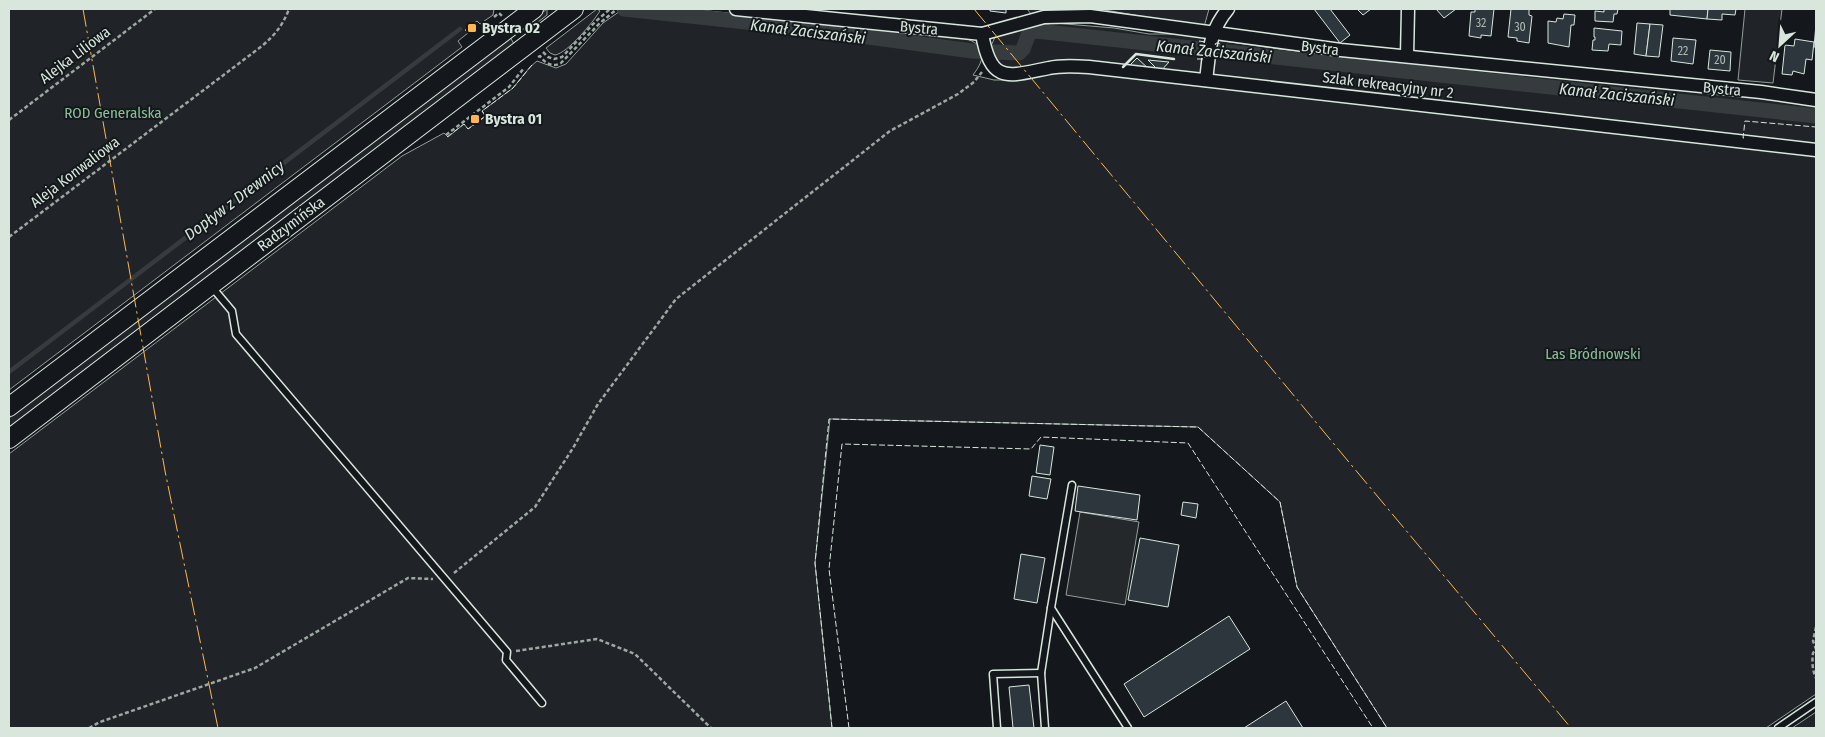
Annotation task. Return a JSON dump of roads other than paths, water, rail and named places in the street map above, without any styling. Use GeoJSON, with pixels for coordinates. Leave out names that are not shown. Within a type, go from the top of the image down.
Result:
{"type":"FeatureCollection","features":[{"type":"Feature","properties":{"kind":"main road","name":"Radzymińska"},"geometry":{"type":"LineString","coordinates":[[9,407],[522,14],[534,9]]}},
{"type":"Feature","properties":{"kind":"main road","name":"Radzymińska"},"geometry":{"type":"LineString","coordinates":[[9,439],[568,10]]}},
{"type":"Feature","properties":{"kind":"street","name":"Bystra"},"geometry":{"type":"LineString","coordinates":[[736,9],[982,34],[1044,17],[1090,16],[1211,38],[1761,92],[1816,100]]}},
{"type":"Feature","properties":{"kind":"street"},"geometry":{"type":"LineString","coordinates":[[1206,80],[1211,38],[1218,20],[1228,9]]}},
{"type":"Feature","properties":{"kind":"street"},"geometry":{"type":"LineString","coordinates":[[1407,56],[1408,9]]}},
{"type":"Feature","properties":{"kind":"street","name":"Szlak rekreacyjny nr 2"},"geometry":{"type":"LineString","coordinates":[[982,34],[987,56],[998,71],[1010,75],[1070,66],[1816,150]]}},
{"type":"Feature","properties":{"kind":"lane"},"geometry":{"type":"LineString","coordinates":[[210,285],[232,311],[236,334],[507,652],[506,660],[542,703]]}},
{"type":"Feature","properties":{"kind":"lane"},"geometry":{"type":"LineString","coordinates":[[1045,728],[1041,673],[1072,486]]}},
{"type":"Feature","properties":{"kind":"lane"},"geometry":{"type":"LineString","coordinates":[[1051,608],[1128,728]]}},
{"type":"Feature","properties":{"kind":"lane"},"geometry":{"type":"LineString","coordinates":[[998,728],[993,674],[1041,673]]}},
{"type":"Feature","properties":{"kind":"lane"},"geometry":{"type":"LineString","coordinates":[[1778,728],[1816,702]]}},
{"type":"Feature","properties":{"kind":"waterway","name":"Kanał Zaciszański"},"geometry":{"type":"LineString","coordinates":[[624,9],[802,28],[972,51],[1019,53],[1023,49],[1029,33],[1036,31],[1816,116]]}},
{"type":"Feature","properties":{"kind":"waterway","name":"Dopływ z Drewnicy"},"geometry":{"type":"LineString","coordinates":[[9,372],[460,29]]}},
{"type":"Feature","properties":{"kind":"place","name":"Bystra 02"},"geometry":{"type":"Point","coordinates":[472,28]}},
{"type":"Feature","properties":{"kind":"place","name":"Bystra 01"},"geometry":{"type":"Point","coordinates":[475,119]}},
{"type":"Feature","properties":{"kind":"park label","name":"ROD Generalska"},"geometry":{"type":"Point","coordinates":[113,113]}},
{"type":"Feature","properties":{"kind":"park label","name":"Las Bródnowski"},"geometry":{"type":"Point","coordinates":[1593,354]}}]}
